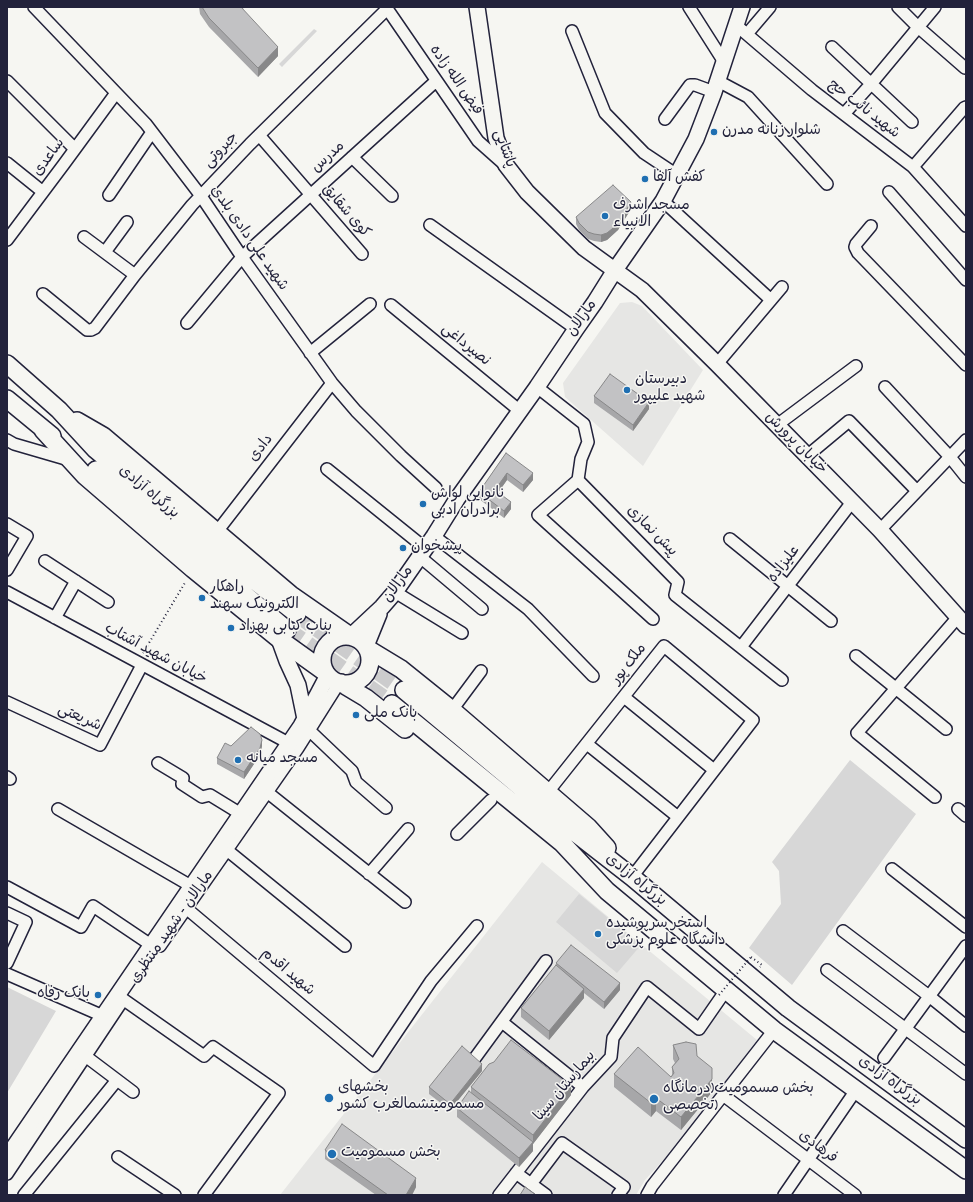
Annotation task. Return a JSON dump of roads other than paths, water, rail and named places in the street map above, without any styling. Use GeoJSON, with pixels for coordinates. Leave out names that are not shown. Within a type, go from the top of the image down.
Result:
{"type":"FeatureCollection","features":[{"type":"Feature","properties":{"kind":"highway","name":"بزرگراه آزادی"},"geometry":{"type":"LineString","coordinates":[[7,364],[60,410],[95,449],[227,560],[297,614]]}},
{"type":"Feature","properties":{"kind":"highway","name":"بزرگراه آزادی"},"geometry":{"type":"LineString","coordinates":[[7,399],[43,430],[85,461],[283,635],[300,653],[333,678],[366,698],[558,856],[607,891]]}},
{"type":"Feature","properties":{"kind":"highway"},"geometry":{"type":"LineString","coordinates":[[60,410],[103,436],[291,595],[359,640],[367,648],[401,669],[452,710],[588,827],[632,877]]}},
{"type":"Feature","properties":{"kind":"highway"},"geometry":{"type":"LineString","coordinates":[[43,430],[85,476],[193,569],[283,635]]}},
{"type":"Feature","properties":{"kind":"highway"},"geometry":{"type":"LineString","coordinates":[[300,653],[312,650],[322,640],[325,632],[325,618]]}},
{"type":"Feature","properties":{"kind":"highway"},"geometry":{"type":"LineString","coordinates":[[351,636],[343,636],[331,641],[323,652],[323,666],[333,678],[347,684],[360,680],[365,675],[370,663],[367,648]]}},
{"type":"Feature","properties":{"kind":"highway"},"geometry":{"type":"LineString","coordinates":[[366,698],[365,686],[370,675],[380,666],[389,662]]}},
{"type":"Feature","properties":{"kind":"highway","name":"بزرگراه آزادی"},"geometry":{"type":"LineString","coordinates":[[404,690],[573,831],[632,877],[788,1008],[966,1139]]}},
{"type":"Feature","properties":{"kind":"highway","name":"بزرگراه آزادی"},"geometry":{"type":"LineString","coordinates":[[392,704],[562,843],[607,891],[722,993],[966,1170]]}},
{"type":"Feature","properties":{"kind":"main road","name":"پاشایی"},"geometry":{"type":"LineString","coordinates":[[476,7],[496,138],[506,165],[527,192],[584,248],[615,270]]}},
{"type":"Feature","properties":{"kind":"main road","name":"مارالان"},"geometry":{"type":"LineString","coordinates":[[351,636],[382,608],[395,592],[434,536],[457,499],[596,302],[615,270],[663,200],[696,139],[724,62],[741,29],[742,7]]}},
{"type":"Feature","properties":{"kind":"main road","name":"خیابان پرورش"},"geometry":{"type":"LineString","coordinates":[[615,270],[642,290],[717,364],[880,530],[962,621]]}},
{"type":"Feature","properties":{"kind":"main road","name":"مارالان"},"geometry":{"type":"LineString","coordinates":[[367,648],[382,608]]}},
{"type":"Feature","properties":{"kind":"main road"},"geometry":{"type":"LineString","coordinates":[[283,635],[287,661],[298,685],[305,725]]}},
{"type":"Feature","properties":{"kind":"main road","name":"مارالان - شهید منتظری"},"geometry":{"type":"LineString","coordinates":[[7,1157],[83,1054],[103,1016],[120,997],[151,945],[183,906],[191,886],[224,847],[241,814],[264,789],[294,746],[333,678]]}},
{"type":"Feature","properties":{"kind":"street","name":"شهید علی دادی بلدی"},"geometry":{"type":"LineString","coordinates":[[34,7],[152,132],[201,196],[242,258],[332,383],[356,411],[401,456],[436,488]]}},
{"type":"Feature","properties":{"kind":"street"},"geometry":{"type":"LineString","coordinates":[[689,7],[724,62]]}},
{"type":"Feature","properties":{"kind":"street"},"geometry":{"type":"LineString","coordinates":[[741,29],[770,7]]}},
{"type":"Feature","properties":{"kind":"street"},"geometry":{"type":"LineString","coordinates":[[898,7],[918,27],[965,68]]}},
{"type":"Feature","properties":{"kind":"street"},"geometry":{"type":"LineString","coordinates":[[844,114],[935,7]]}},
{"type":"Feature","properties":{"kind":"street","name":"فیض الله زاده"},"geometry":{"type":"LineString","coordinates":[[386,8],[478,141],[506,165]]}},
{"type":"Feature","properties":{"kind":"street","name":"جبروتی"},"geometry":{"type":"LineString","coordinates":[[43,294],[87,330],[95,328],[135,275],[201,196],[259,135],[386,8]]}},
{"type":"Feature","properties":{"kind":"street","name":"شهید نائب حج"},"geometry":{"type":"LineString","coordinates":[[741,29],[812,90],[913,167],[966,226]]}},
{"type":"Feature","properties":{"kind":"street"},"geometry":{"type":"LineString","coordinates":[[572,31],[605,114],[644,153],[676,175]]}},
{"type":"Feature","properties":{"kind":"street"},"geometry":{"type":"LineString","coordinates":[[832,47],[912,122]]}},
{"type":"Feature","properties":{"kind":"street"},"geometry":{"type":"LineString","coordinates":[[7,81],[75,148]]}},
{"type":"Feature","properties":{"kind":"street","name":"مدرس"},"geometry":{"type":"LineString","coordinates":[[187,323],[242,258],[310,194],[436,81]]}},
{"type":"Feature","properties":{"kind":"street"},"geometry":{"type":"LineString","coordinates":[[665,119],[690,85],[716,86],[748,97],[827,184]]}},
{"type":"Feature","properties":{"kind":"street","name":"ساعدی"},"geometry":{"type":"LineString","coordinates":[[7,240],[116,93]]}},
{"type":"Feature","properties":{"kind":"street"},"geometry":{"type":"LineString","coordinates":[[913,167],[966,107]]}},
{"type":"Feature","properties":{"kind":"street"},"geometry":{"type":"LineString","coordinates":[[109,195],[152,132]]}},
{"type":"Feature","properties":{"kind":"street","name":"کوی شقایق"},"geometry":{"type":"LineString","coordinates":[[259,135],[362,254]]}},
{"type":"Feature","properties":{"kind":"street"},"geometry":{"type":"LineString","coordinates":[[352,157],[392,196]]}},
{"type":"Feature","properties":{"kind":"street"},"geometry":{"type":"LineString","coordinates":[[7,163],[43,192]]}},
{"type":"Feature","properties":{"kind":"street"},"geometry":{"type":"LineString","coordinates":[[889,192],[966,280]]}},
{"type":"Feature","properties":{"kind":"street"},"geometry":{"type":"LineString","coordinates":[[663,200],[771,300]]}},
{"type":"Feature","properties":{"kind":"street"},"geometry":{"type":"LineString","coordinates":[[104,252],[127,222]]}},
{"type":"Feature","properties":{"kind":"street"},"geometry":{"type":"LineString","coordinates":[[430,225],[576,329]]}},
{"type":"Feature","properties":{"kind":"street"},"geometry":{"type":"LineString","coordinates":[[871,226],[856,244],[856,250],[858,253],[966,365]]}},
{"type":"Feature","properties":{"kind":"street"},"geometry":{"type":"LineString","coordinates":[[84,237],[135,275]]}},
{"type":"Feature","properties":{"kind":"street"},"geometry":{"type":"LineString","coordinates":[[717,364],[782,287]]}},
{"type":"Feature","properties":{"kind":"street"},"geometry":{"type":"LineString","coordinates":[[310,353],[370,304]]}},
{"type":"Feature","properties":{"kind":"street","name":"نصیرداغی"},"geometry":{"type":"LineString","coordinates":[[392,305],[520,411]]}},
{"type":"Feature","properties":{"kind":"street"},"geometry":{"type":"LineString","coordinates":[[777,425],[856,366]]}},
{"type":"Feature","properties":{"kind":"street","name":"دادی"},"geometry":{"type":"LineString","coordinates":[[216,533],[332,383]]}},
{"type":"Feature","properties":{"kind":"street"},"geometry":{"type":"LineString","coordinates":[[537,387],[584,424],[588,442],[581,459],[578,480],[538,516],[653,619]]}},
{"type":"Feature","properties":{"kind":"street"},"geometry":{"type":"LineString","coordinates":[[884,387],[950,457],[966,477]]}},
{"type":"Feature","properties":{"kind":"street"},"geometry":{"type":"LineString","coordinates":[[807,456],[849,420],[917,491]]}},
{"type":"Feature","properties":{"kind":"street"},"geometry":{"type":"LineString","coordinates":[[7,440],[14,444],[71,460]]}},
{"type":"Feature","properties":{"kind":"street"},"geometry":{"type":"LineString","coordinates":[[880,530],[966,440]]}},
{"type":"Feature","properties":{"kind":"street"},"geometry":{"type":"LineString","coordinates":[[327,468],[422,552],[482,609]]}},
{"type":"Feature","properties":{"kind":"street","name":"پیش نمازی"},"geometry":{"type":"LineString","coordinates":[[578,480],[678,582],[675,595],[782,680]]}},
{"type":"Feature","properties":{"kind":"street","name":"علیزاده"},"geometry":{"type":"LineString","coordinates":[[741,647],[852,502]]}},
{"type":"Feature","properties":{"kind":"street"},"geometry":{"type":"LineString","coordinates":[[7,524],[27,536],[7,570]]}},
{"type":"Feature","properties":{"kind":"street"},"geometry":{"type":"LineString","coordinates":[[434,536],[528,609],[593,676]]}},
{"type":"Feature","properties":{"kind":"street"},"geometry":{"type":"LineString","coordinates":[[730,539],[831,621]]}},
{"type":"Feature","properties":{"kind":"street"},"geometry":{"type":"LineString","coordinates":[[45,561],[108,602]]}},
{"type":"Feature","properties":{"kind":"street"},"geometry":{"type":"LineString","coordinates":[[55,618],[76,581]]}},
{"type":"Feature","properties":{"kind":"street"},"geometry":{"type":"LineString","coordinates":[[395,592],[462,634]]}},
{"type":"Feature","properties":{"kind":"street","name":"خیابان شهید آشتاب"},"geometry":{"type":"LineString","coordinates":[[8,596],[55,618],[294,746]]}},
{"type":"Feature","properties":{"kind":"street"},"geometry":{"type":"LineString","coordinates":[[934,797],[857,733],[897,688],[962,621]]}},
{"type":"Feature","properties":{"kind":"street","name":"ملک پور"},"geometry":{"type":"LineString","coordinates":[[548,792],[664,646],[753,720],[714,770]]}},
{"type":"Feature","properties":{"kind":"street"},"geometry":{"type":"LineString","coordinates":[[856,656],[946,729]]}},
{"type":"Feature","properties":{"kind":"street","name":"شریعتی"},"geometry":{"type":"LineString","coordinates":[[7,702],[100,745],[139,664]]}},
{"type":"Feature","properties":{"kind":"street"},"geometry":{"type":"LineString","coordinates":[[452,710],[481,671]]}},
{"type":"Feature","properties":{"kind":"street"},"geometry":{"type":"LineString","coordinates":[[624,696],[714,770],[632,877]]}},
{"type":"Feature","properties":{"kind":"street"},"geometry":{"type":"LineString","coordinates":[[305,725],[352,771],[356,782],[386,808]]}},
{"type":"Feature","properties":{"kind":"street"},"geometry":{"type":"LineString","coordinates":[[587,744],[678,817]]}},
{"type":"Feature","properties":{"kind":"street"},"geometry":{"type":"LineString","coordinates":[[158,763],[183,778],[182,784],[202,797],[210,796],[241,814]]}},
{"type":"Feature","properties":{"kind":"street"},"geometry":{"type":"LineString","coordinates":[[264,789],[405,902]]}},
{"type":"Feature","properties":{"kind":"street","name":"مارالان - شهید منتظری"},"geometry":{"type":"LineString","coordinates":[[7,1174],[120,997],[264,789]]}},
{"type":"Feature","properties":{"kind":"street"},"geometry":{"type":"LineString","coordinates":[[457,834],[491,800]]}},
{"type":"Feature","properties":{"kind":"street"},"geometry":{"type":"LineString","coordinates":[[58,809],[191,886]]}},
{"type":"Feature","properties":{"kind":"street"},"geometry":{"type":"LineString","coordinates":[[369,874],[408,829]]}},
{"type":"Feature","properties":{"kind":"street"},"geometry":{"type":"LineString","coordinates":[[224,847],[345,946]]}},
{"type":"Feature","properties":{"kind":"street"},"geometry":{"type":"LineString","coordinates":[[892,869],[966,927]]}},
{"type":"Feature","properties":{"kind":"street"},"geometry":{"type":"LineString","coordinates":[[7,887],[81,927],[93,906],[151,945]]}},
{"type":"Feature","properties":{"kind":"street","name":"شهید اقدم"},"geometry":{"type":"LineString","coordinates":[[183,906],[374,1066],[431,981],[476,926]]}},
{"type":"Feature","properties":{"kind":"street"},"geometry":{"type":"LineString","coordinates":[[7,913],[26,922],[7,962]]}},
{"type":"Feature","properties":{"kind":"street"},"geometry":{"type":"LineString","coordinates":[[843,931],[966,1026]]}},
{"type":"Feature","properties":{"kind":"street"},"geometry":{"type":"LineString","coordinates":[[884,1058],[966,946]]}},
{"type":"Feature","properties":{"kind":"street"},"geometry":{"type":"LineString","coordinates":[[475,1058],[546,961]]}},
{"type":"Feature","properties":{"kind":"street"},"geometry":{"type":"LineString","coordinates":[[826,970],[966,1074]]}},
{"type":"Feature","properties":{"kind":"street"},"geometry":{"type":"LineString","coordinates":[[7,974],[103,1016]]}},
{"type":"Feature","properties":{"kind":"street","name":"بیمارستان سینا"},"geometry":{"type":"LineString","coordinates":[[500,1195],[583,1087],[611,1057],[613,1038],[647,987],[699,1029],[722,993]]}},
{"type":"Feature","properties":{"kind":"street"},"geometry":{"type":"LineString","coordinates":[[120,997],[204,1056],[213,1047],[279,1093],[204,1195]]}},
{"type":"Feature","properties":{"kind":"street"},"geometry":{"type":"LineString","coordinates":[[502,1022],[583,1087]]}},
{"type":"Feature","properties":{"kind":"street"},"geometry":{"type":"LineString","coordinates":[[647,1195],[652,1186],[774,1030]]}},
{"type":"Feature","properties":{"kind":"street"},"geometry":{"type":"LineString","coordinates":[[83,1054],[133,1092]]}},
{"type":"Feature","properties":{"kind":"street"},"geometry":{"type":"LineString","coordinates":[[24,1195],[117,1080]]}},
{"type":"Feature","properties":{"kind":"street"},"geometry":{"type":"LineString","coordinates":[[784,1195],[856,1090]]}},
{"type":"Feature","properties":{"kind":"street","name":"فرهادی"},"geometry":{"type":"LineString","coordinates":[[723,1095],[855,1195]]}},
{"type":"Feature","properties":{"kind":"street"},"geometry":{"type":"LineString","coordinates":[[531,1184],[562,1143],[624,1187],[618,1195]]}},
{"type":"Feature","properties":{"kind":"street"},"geometry":{"type":"LineString","coordinates":[[118,1156],[175,1195]]}},
{"type":"Feature","properties":{"kind":"street"},"geometry":{"type":"LineString","coordinates":[[516,1173],[546,1195]]}},
{"type":"Feature","properties":{"kind":"tunnel"},"geometry":{"type":"LineString","coordinates":[[297,614],[404,690]]}},
{"type":"Feature","properties":{"kind":"tunnel"},"geometry":{"type":"LineString","coordinates":[[287,630],[392,704]]}},
{"type":"Feature","properties":{"kind":"place","name":"شلوار زنانه مدرن"},"geometry":{"type":"Point","coordinates":[714,132]}},
{"type":"Feature","properties":{"kind":"place","name":"کفش آلفا"},"geometry":{"type":"Point","coordinates":[645,179]}},
{"type":"Feature","properties":{"kind":"place","name":"مسجد اشرف الانبیاء"},"geometry":{"type":"Point","coordinates":[605,216]}},
{"type":"Feature","properties":{"kind":"place","name":"دبیرستان شهید علیپور"},"geometry":{"type":"Point","coordinates":[627,390]}},
{"type":"Feature","properties":{"kind":"place","name":"نانوایی لواش برادران ادبی"},"geometry":{"type":"Point","coordinates":[423,504]}},
{"type":"Feature","properties":{"kind":"place","name":"پیشخوان"},"geometry":{"type":"Point","coordinates":[403,548]}},
{"type":"Feature","properties":{"kind":"place","name":"راهکار الکترونیک سهند"},"geometry":{"type":"Point","coordinates":[202,598]}},
{"type":"Feature","properties":{"kind":"place","name":"بناب کبابی بهزاد"},"geometry":{"type":"Point","coordinates":[231,628]}},
{"type":"Feature","properties":{"kind":"place","name":"بانک ملی"},"geometry":{"type":"Point","coordinates":[356,715]}},
{"type":"Feature","properties":{"kind":"place","name":"مسجد میانه"},"geometry":{"type":"Point","coordinates":[238,760]}},
{"type":"Feature","properties":{"kind":"place","name":"استخر سرپوشیده دانشگاه علوم پزشکی"},"geometry":{"type":"Point","coordinates":[598,934]}},
{"type":"Feature","properties":{"kind":"place","name":"بانک رفاه"},"geometry":{"type":"Point","coordinates":[98,995]}},
{"type":"Feature","properties":{"kind":"place","name":"بخشهای مسمومیتشمالغرب کشور"},"geometry":{"type":"Point","coordinates":[329,1098]}},
{"type":"Feature","properties":{"kind":"place","name":"بخش مسمومیت(درمانگاه تخصصی)"},"geometry":{"type":"Point","coordinates":[654,1099]}},
{"type":"Feature","properties":{"kind":"place","name":"بخش مسمومیت"},"geometry":{"type":"Point","coordinates":[332,1154]}}]}
